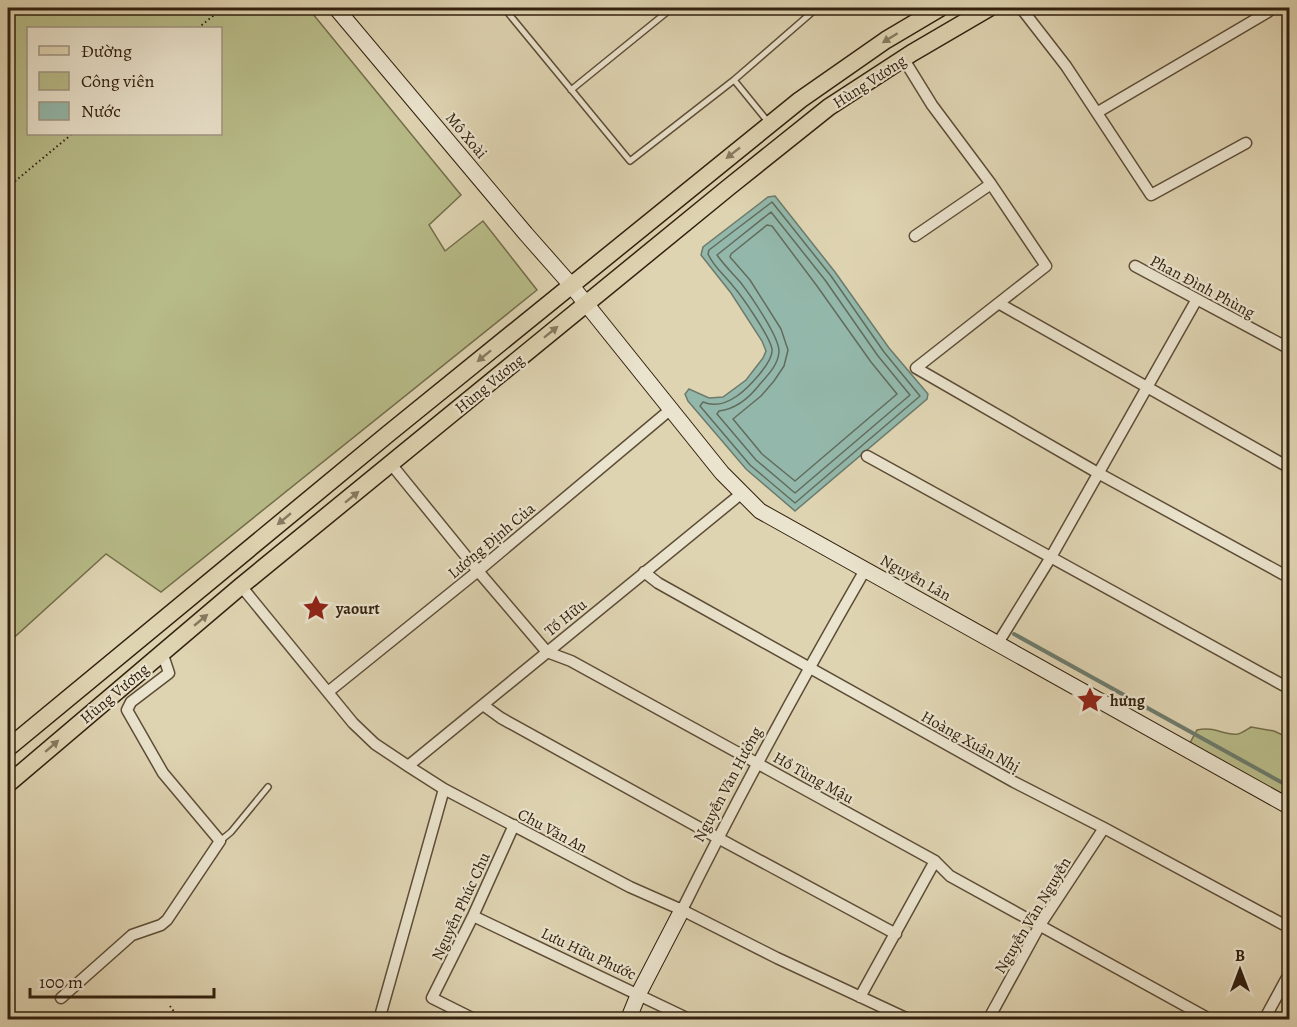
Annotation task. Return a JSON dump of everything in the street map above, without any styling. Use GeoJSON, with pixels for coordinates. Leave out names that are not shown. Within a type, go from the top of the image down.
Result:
{"type":"FeatureCollection","features":[{"type":"Feature","properties":{"kind":"main road","name":"Hùng Vương"},"geometry":{"type":"LineString","coordinates":[[8,748],[327,483],[770,124],[840,71],[940,8]]}},
{"type":"Feature","properties":{"kind":"main road","name":"Hùng Vương"},"geometry":{"type":"LineString","coordinates":[[8,784],[241,586],[682,224],[829,107],[903,58],[989,8]]}},
{"type":"Feature","properties":{"kind":"street","name":"Mô Xoài"},"geometry":{"type":"LineString","coordinates":[[336,8],[586,304]]}},
{"type":"Feature","properties":{"kind":"street"},"geometry":{"type":"LineString","coordinates":[[1022,8],[1098,112],[1151,195],[1246,143]]}},
{"type":"Feature","properties":{"kind":"street"},"geometry":{"type":"LineString","coordinates":[[1098,112],[1268,12]]}},
{"type":"Feature","properties":{"kind":"street"},"geometry":{"type":"LineString","coordinates":[[903,58],[932,105],[991,184],[1046,266],[916,368],[1098,473],[1290,578]]}},
{"type":"Feature","properties":{"kind":"street"},"geometry":{"type":"LineString","coordinates":[[915,236],[991,184]]}},
{"type":"Feature","properties":{"kind":"street","name":"Phan Đình Phùng"},"geometry":{"type":"LineString","coordinates":[[1135,266],[1290,349]]}},
{"type":"Feature","properties":{"kind":"street"},"geometry":{"type":"LineString","coordinates":[[998,643],[1051,557],[1197,299]]}},
{"type":"Feature","properties":{"kind":"street","name":"Nguyễn Lân"},"geometry":{"type":"LineString","coordinates":[[586,304],[722,473],[760,511],[1290,807]]}},
{"type":"Feature","properties":{"kind":"street"},"geometry":{"type":"LineString","coordinates":[[1000,304],[1290,468]]}},
{"type":"Feature","properties":{"kind":"street","name":"Lương Định Của"},"geometry":{"type":"LineString","coordinates":[[328,693],[671,409]]}},
{"type":"Feature","properties":{"kind":"street"},"geometry":{"type":"LineString","coordinates":[[867,456],[1290,689]]}},
{"type":"Feature","properties":{"kind":"street","name":"Hồ Tùng Mậu"},"geometry":{"type":"LineString","coordinates":[[391,464],[547,652],[571,661],[935,861],[950,876],[1211,1020]]}},
{"type":"Feature","properties":{"kind":"street","name":"Tố Hữu"},"geometry":{"type":"LineString","coordinates":[[408,766],[742,493]]}},
{"type":"Feature","properties":{"kind":"street","name":"Nguyễn Văn Hưởng"},"geometry":{"type":"LineString","coordinates":[[628,1020],[639,993],[718,838],[809,668],[865,570]]}},
{"type":"Feature","properties":{"kind":"street","name":"Hoàng Xuân Nhị"},"geometry":{"type":"LineString","coordinates":[[644,572],[809,668],[1014,782],[1290,928]]}},
{"type":"Feature","properties":{"kind":"street","name":"Chu Văn An"},"geometry":{"type":"LineString","coordinates":[[241,586],[363,733],[408,766],[444,789],[514,825],[558,851],[910,1020]]}},
{"type":"Feature","properties":{"kind":"street"},"geometry":{"type":"LineString","coordinates":[[61,998],[132,935],[142,930],[161,926],[220,841],[163,773],[127,710],[131,702],[169,673],[162,652]]}},
{"type":"Feature","properties":{"kind":"street"},"geometry":{"type":"LineString","coordinates":[[483,705],[501,718],[896,934]]}},
{"type":"Feature","properties":{"kind":"street"},"geometry":{"type":"LineString","coordinates":[[379,1020],[444,789]]}},
{"type":"Feature","properties":{"kind":"street","name":"Nguyễn Phúc Chu"},"geometry":{"type":"LineString","coordinates":[[476,1020],[432,998],[474,916],[514,825]]}},
{"type":"Feature","properties":{"kind":"street","name":"Nguyễn Văn Nguyễn"},"geometry":{"type":"LineString","coordinates":[[988,1020],[1040,926],[1104,828]]}},
{"type":"Feature","properties":{"kind":"street"},"geometry":{"type":"LineString","coordinates":[[860,997],[935,861]]}},
{"type":"Feature","properties":{"kind":"street","name":"Lưu Hữu Phước"},"geometry":{"type":"LineString","coordinates":[[474,916],[639,993],[691,1020]]}},
{"type":"Feature","properties":{"kind":"street"},"geometry":{"type":"LineString","coordinates":[[1264,1020],[1290,972]]}},
{"type":"Feature","properties":{"kind":"lane"},"geometry":{"type":"LineString","coordinates":[[504,8],[630,161],[734,80],[817,8]]}},
{"type":"Feature","properties":{"kind":"lane"},"geometry":{"type":"LineString","coordinates":[[571,90],[672,8]]}},
{"type":"Feature","properties":{"kind":"lane"},"geometry":{"type":"LineString","coordinates":[[734,80],[770,124]]}},
{"type":"Feature","properties":{"kind":"lane"},"geometry":{"type":"LineString","coordinates":[[220,841],[231,832],[268,787]]}},
{"type":"Feature","properties":{"kind":"path"},"geometry":{"type":"LineString","coordinates":[[199,27],[223,8]]}},
{"type":"Feature","properties":{"kind":"path"},"geometry":{"type":"LineString","coordinates":[[8,187],[71,135]]}},
{"type":"Feature","properties":{"kind":"path"},"geometry":{"type":"LineString","coordinates":[[170,1006],[180,1020]]}},
{"type":"Feature","properties":{"kind":"green space"},"geometry":{"type":"Polygon","coordinates":[[[8,8],[308,8],[461,195],[429,225],[445,251],[483,221],[537,290],[161,592],[106,554],[8,643],[8,8]]]}},
{"type":"Feature","properties":{"kind":"green space"},"geometry":{"type":"Polygon","coordinates":[[[1251,727],[1274,731],[1289,738],[1289,799],[1190,743],[1197,730],[1209,729],[1238,734],[1251,727]]]}},
{"type":"Feature","properties":{"kind":"water"},"geometry":{"type":"Polygon","coordinates":[[[775,196],[835,272],[889,348],[928,394],[927,399],[795,511],[746,469],[688,401],[685,394],[689,389],[709,398],[723,397],[746,380],[763,358],[766,351],[762,341],[731,293],[701,255],[703,247],[768,197],[775,196]]]}},
{"type":"Feature","properties":{"kind":"waterway"},"geometry":{"type":"LineString","coordinates":[[1014,634],[1290,787]]}},
{"type":"Feature","properties":{"kind":"place","name":"yaourt"},"geometry":{"type":"Point","coordinates":[316,608]}},
{"type":"Feature","properties":{"kind":"place","name":"hưng"},"geometry":{"type":"Point","coordinates":[1090,700]}}]}
